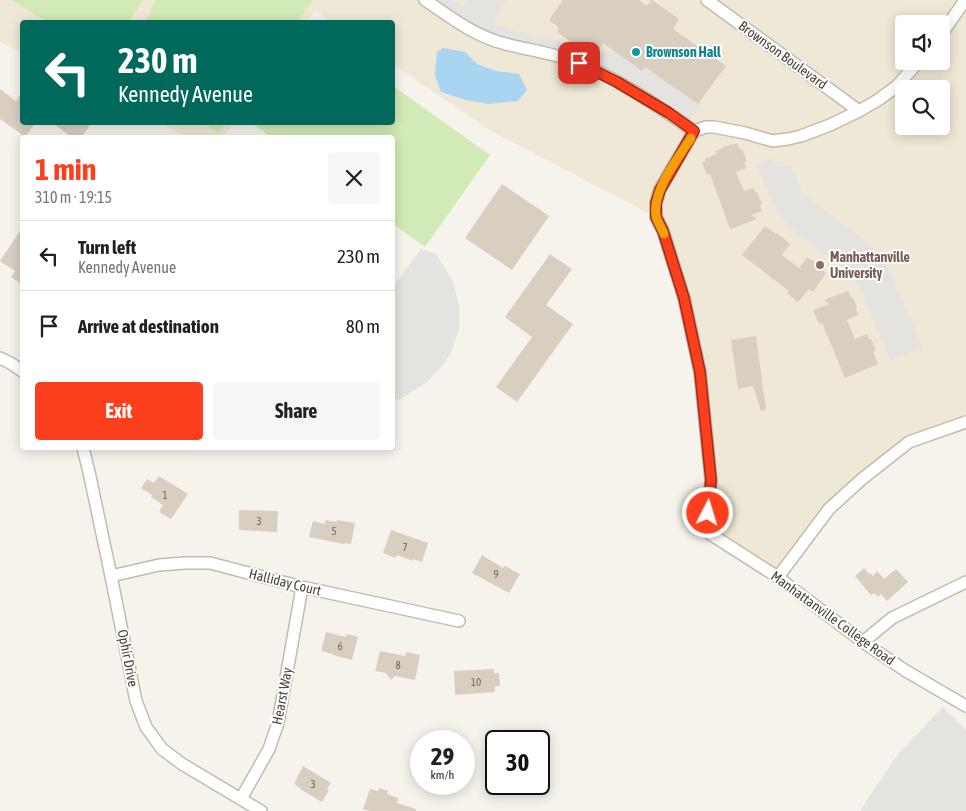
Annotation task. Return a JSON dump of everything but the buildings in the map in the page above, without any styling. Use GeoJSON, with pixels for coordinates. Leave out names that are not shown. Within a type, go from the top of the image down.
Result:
{"type":"FeatureCollection","features":[{"type":"Feature","properties":{"kind":"street"},"geometry":{"type":"LineString","coordinates":[[425,0],[483,37],[558,56],[598,72],[669,113],[694,131],[706,127],[714,127],[773,141],[801,136],[830,125],[878,100],[897,86],[911,70]]}},
{"type":"Feature","properties":{"kind":"street","name":"Brownson Boulevard"},"geometry":{"type":"LineString","coordinates":[[707,0],[859,111]]}},
{"type":"Feature","properties":{"kind":"street"},"geometry":{"type":"LineString","coordinates":[[950,22],[965,0]]}},
{"type":"Feature","properties":{"kind":"street","name":"Manhattanville College Road"},"geometry":{"type":"LineString","coordinates":[[694,131],[660,190],[656,203],[656,217],[663,231],[684,298],[700,372],[711,480],[708,513],[701,528],[778,577],[863,642],[906,671],[966,706]]}},
{"type":"Feature","properties":{"kind":"street"},"geometry":{"type":"LineString","coordinates":[[0,358],[20,370]]}},
{"type":"Feature","properties":{"kind":"street"},"geometry":{"type":"LineString","coordinates":[[778,577],[830,510],[862,479],[909,442],[966,422]]}},
{"type":"Feature","properties":{"kind":"street","name":"Ophir Drive"},"geometry":{"type":"LineString","coordinates":[[84,450],[136,701],[146,727],[162,749],[182,764],[261,811]]}},
{"type":"Feature","properties":{"kind":"street","name":"Halliday Court"},"geometry":{"type":"LineString","coordinates":[[111,576],[159,565],[210,563],[302,587],[458,622]]}},
{"type":"Feature","properties":{"kind":"street"},"geometry":{"type":"LineString","coordinates":[[863,642],[892,618],[966,582]]}},
{"type":"Feature","properties":{"kind":"street","name":"Hearst Way"},"geometry":{"type":"LineString","coordinates":[[241,799],[269,749],[278,723],[302,587]]}},
{"type":"Feature","properties":{"kind":"shaded area","name":"Manhattanville University"},"geometry":{"type":"Polygon","coordinates":[[[0,0],[966,0],[966,422],[909,442],[862,479],[778,577],[701,528],[709,513],[700,372],[656,217],[489,130],[395,65],[395,20],[329,20],[315,11],[308,20],[20,20],[20,51],[0,42],[0,0]]]}},
{"type":"Feature","properties":{"kind":"shaded area"},"geometry":{"type":"Polygon","coordinates":[[[425,0],[452,0],[462,7],[467,0],[506,0],[493,25],[575,45],[581,49],[584,45],[596,53],[664,41],[658,75],[698,104],[696,112],[686,125],[598,72],[501,43],[425,0]]]}},
{"type":"Feature","properties":{"kind":"shaded area"},"geometry":{"type":"Polygon","coordinates":[[[165,125],[233,125],[225,135],[182,135],[165,125]]]}},
{"type":"Feature","properties":{"kind":"shaded area"},"geometry":{"type":"Polygon","coordinates":[[[774,158],[776,167],[791,164],[802,193],[873,247],[889,270],[923,347],[890,360],[859,286],[849,271],[790,228],[775,208],[756,164],[774,158]]]}},
{"type":"Feature","properties":{"kind":"shaded area"},"geometry":{"type":"Polygon","coordinates":[[[421,249],[436,254],[453,282],[459,306],[459,329],[452,350],[444,364],[427,382],[401,399],[395,400],[395,284],[421,249]]]}},
{"type":"Feature","properties":{"kind":"shaded area"},"geometry":{"type":"Polygon","coordinates":[[[943,707],[966,730],[966,811],[861,811],[899,753],[943,707]]]}},
{"type":"Feature","properties":{"kind":"green space"},"geometry":{"type":"Polygon","coordinates":[[[11,0],[143,0],[129,20],[44,20],[11,0]]]}},
{"type":"Feature","properties":{"kind":"green space"},"geometry":{"type":"Polygon","coordinates":[[[156,0],[313,0],[298,20],[145,20],[152,11],[150,9],[156,0]]]}},
{"type":"Feature","properties":{"kind":"green space"},"geometry":{"type":"Polygon","coordinates":[[[395,87],[490,155],[425,247],[395,225],[395,135],[268,135],[254,125],[395,125],[395,87]]]}},
{"type":"Feature","properties":{"kind":"green space"},"geometry":{"type":"Polygon","coordinates":[[[206,125],[224,125],[218,133],[206,125]]]}},
{"type":"Feature","properties":{"kind":"water"},"geometry":{"type":"Polygon","coordinates":[[[443,48],[465,52],[477,64],[496,71],[519,74],[527,90],[518,101],[488,104],[466,100],[441,92],[435,75],[437,52],[443,48]]]}},
{"type":"Feature","properties":{"kind":"slow traffic"},"geometry":{"type":"LineString","coordinates":[[664,234],[656,217],[656,203],[660,190],[691,138]]}},
{"type":"Feature","properties":{"kind":"place","name":"Brownson Hall"},"geometry":{"type":"Point","coordinates":[636,52]}},
{"type":"Feature","properties":{"kind":"place","name":"Manhattanville University"},"geometry":{"type":"Point","coordinates":[820,265]}},
{"type":"Feature","properties":{"kind":"route"},"geometry":{"type":"LineString","coordinates":[[579,63],[617,82],[669,113],[694,131],[660,190],[656,203],[656,217],[663,231],[684,298],[700,372],[711,480],[708,513]]}}]}
